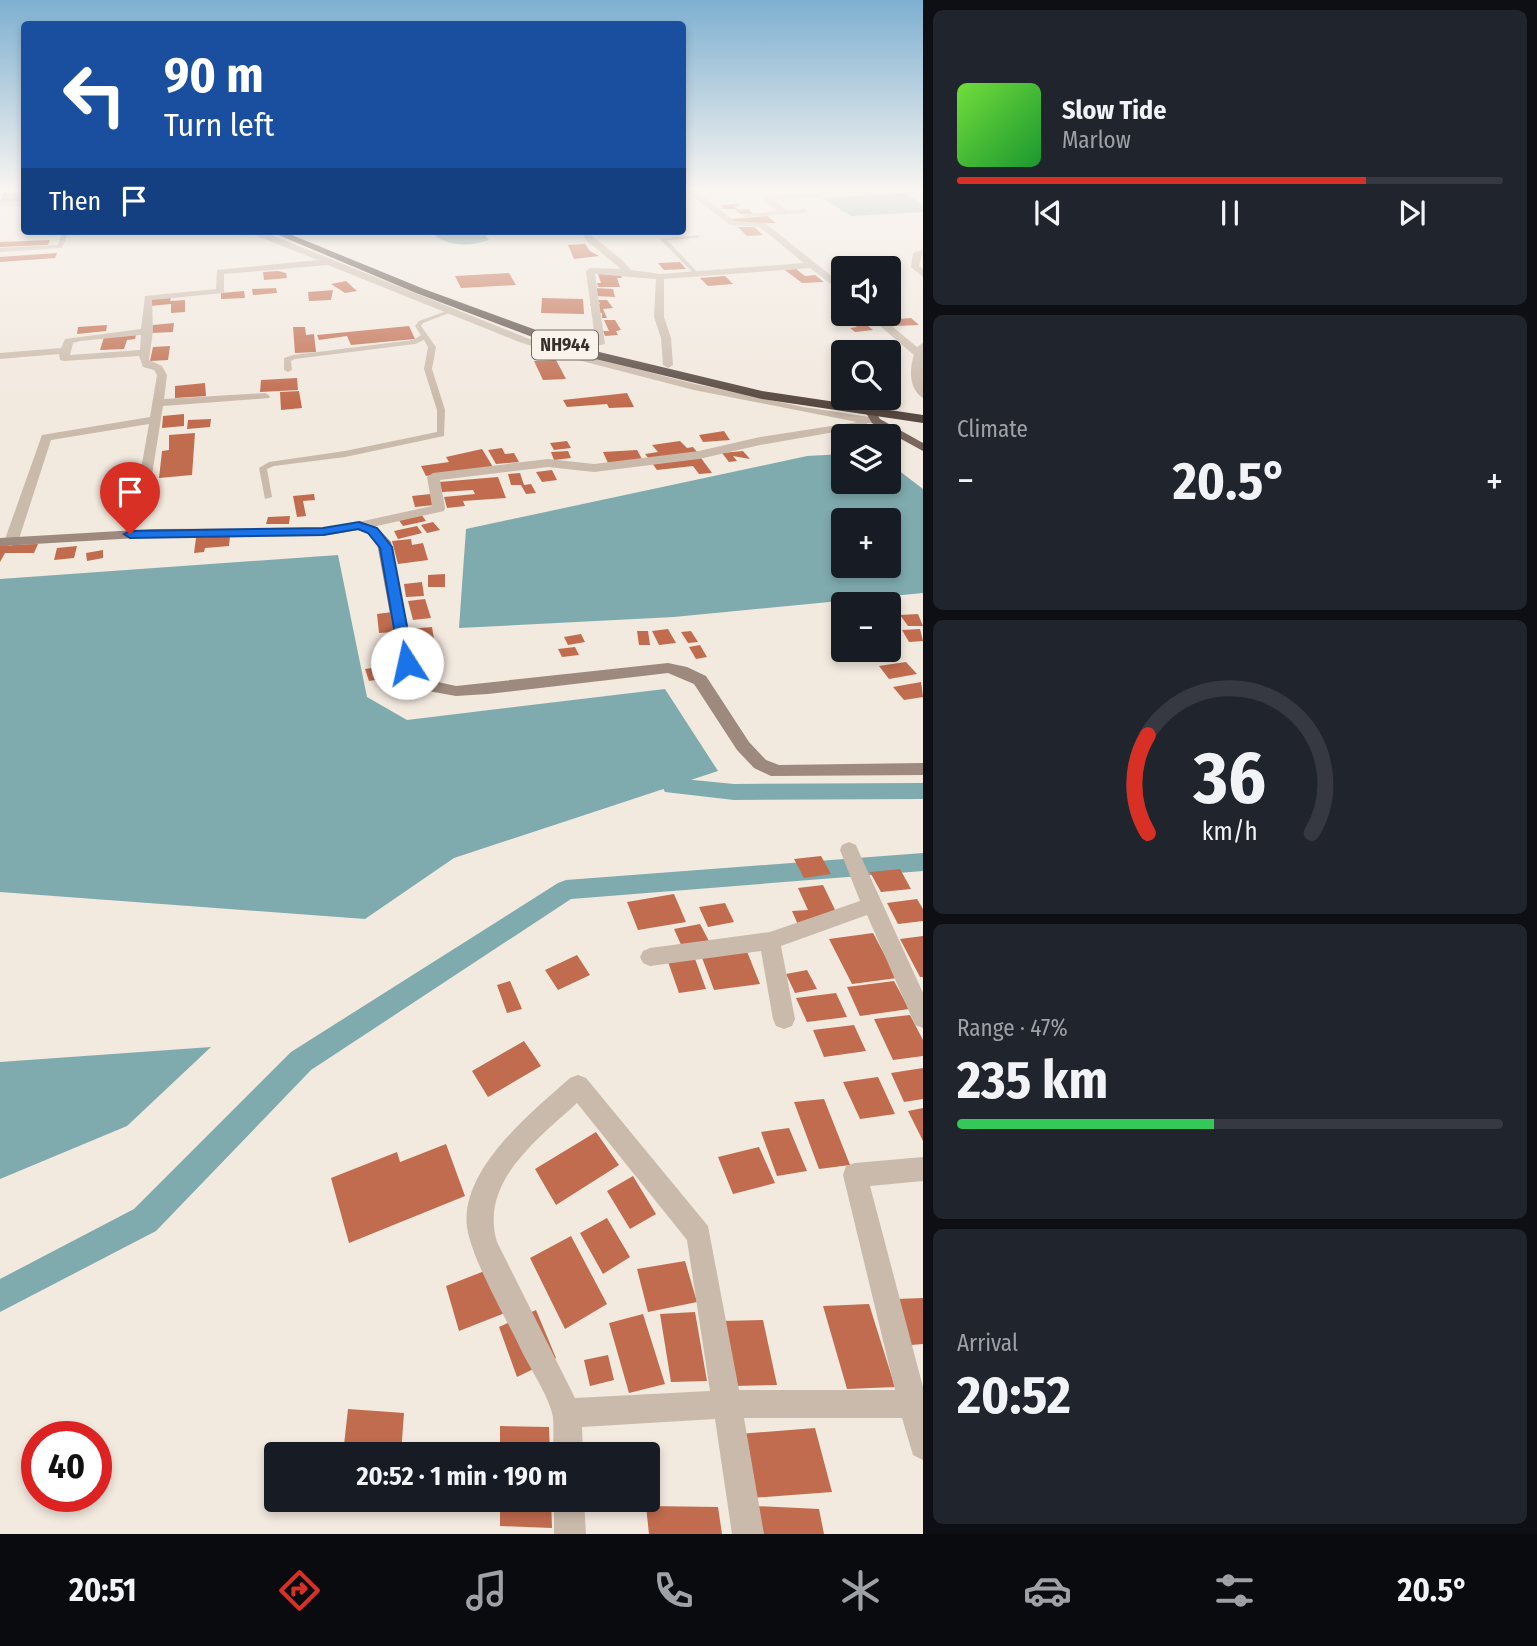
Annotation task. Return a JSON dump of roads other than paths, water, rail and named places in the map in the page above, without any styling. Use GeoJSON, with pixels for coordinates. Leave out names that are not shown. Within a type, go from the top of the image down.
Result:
{"type":"FeatureCollection","features":[{"type":"Feature","properties":{"kind":"highway","name":"NH944"},"geometry":{"type":"LineString","coordinates":[[347,261],[587,353],[762,395],[923,418]]}},
{"type":"Feature","properties":{"kind":"highway","name":"NH944"},"geometry":{"type":"LineString","coordinates":[[375,261],[600,344],[667,365],[729,379],[831,395]]}},
{"type":"Feature","properties":{"kind":"highway","name":"NH944"},"geometry":{"type":"LineString","coordinates":[[869,411],[923,406]]}},
{"type":"Feature","properties":{"kind":"main road"},"geometry":{"type":"LineString","coordinates":[[869,411],[923,448]]}},
{"type":"Feature","properties":{"kind":"street"},"geometry":{"type":"LineString","coordinates":[[327,261],[523,340],[630,372],[804,410],[869,411]]}},
{"type":"Feature","properties":{"kind":"street"},"geometry":{"type":"LineString","coordinates":[[620,261],[628,272]]}},
{"type":"Feature","properties":{"kind":"street"},"geometry":{"type":"LineString","coordinates":[[807,261],[831,280]]}},
{"type":"Feature","properties":{"kind":"street"},"geometry":{"type":"LineString","coordinates":[[146,475],[162,375],[158,368],[147,365],[144,353],[148,331],[148,298],[221,291],[220,272],[331,262]]}},
{"type":"Feature","properties":{"kind":"street"},"geometry":{"type":"LineString","coordinates":[[600,344],[590,271],[628,272],[660,277],[813,265]]}},
{"type":"Feature","properties":{"kind":"street"},"geometry":{"type":"LineString","coordinates":[[660,277],[659,317],[666,338],[667,365]]}},
{"type":"Feature","properties":{"kind":"street"},"geometry":{"type":"LineString","coordinates":[[888,326],[921,350],[914,366],[915,379],[923,395]]}},
{"type":"Feature","properties":{"kind":"street"},"geometry":{"type":"LineString","coordinates":[[144,353],[64,358],[69,341],[148,331]]}},
{"type":"Feature","properties":{"kind":"street"},"geometry":{"type":"LineString","coordinates":[[0,356],[65,351]]}},
{"type":"Feature","properties":{"kind":"street"},"geometry":{"type":"LineString","coordinates":[[157,403],[265,396]]}},
{"type":"Feature","properties":{"kind":"street"},"geometry":{"type":"LineString","coordinates":[[156,419],[46,437],[5,542],[154,533],[323,532],[439,508],[433,477],[548,463],[594,468],[699,455],[869,411]]}},
{"type":"Feature","properties":{"kind":"street"},"geometry":{"type":"LineString","coordinates":[[359,526],[372,530],[384,542],[407,663],[416,678],[433,687],[456,691],[488,689],[668,668],[700,680],[743,746],[760,764],[777,771],[923,769]]}},
{"type":"Feature","properties":{"kind":"street"},"geometry":{"type":"LineString","coordinates":[[849,850],[923,1018]]}},
{"type":"Feature","properties":{"kind":"street"},"geometry":{"type":"LineString","coordinates":[[650,957],[770,941],[872,905]]}},
{"type":"Feature","properties":{"kind":"street"},"geometry":{"type":"LineString","coordinates":[[770,941],[784,1019]]}},
{"type":"Feature","properties":{"kind":"street"},"geometry":{"type":"LineString","coordinates":[[568,1442],[567,1413],[485,1246],[479,1222],[483,1202],[505,1159],[578,1086],[699,1235],[748,1534]]}},
{"type":"Feature","properties":{"kind":"street"},"geometry":{"type":"LineString","coordinates":[[923,1169],[855,1175],[923,1445]]}},
{"type":"Feature","properties":{"kind":"street"},"geometry":{"type":"LineString","coordinates":[[567,1413],[727,1404],[912,1404]]}},
{"type":"Feature","properties":{"kind":"street"},"geometry":{"type":"LineString","coordinates":[[569,1512],[570,1534]]}},
{"type":"Feature","properties":{"kind":"lane"},"geometry":{"type":"LineString","coordinates":[[683,261],[697,275]]}},
{"type":"Feature","properties":{"kind":"lane"},"geometry":{"type":"LineString","coordinates":[[268,497],[263,468],[272,464],[335,455],[441,434],[441,410],[428,369],[432,347],[418,326],[421,322],[454,310]]}},
{"type":"Feature","properties":{"kind":"lane"},"geometry":{"type":"LineString","coordinates":[[288,370],[287,360],[293,357],[415,342],[425,336]]}},
{"type":"Feature","properties":{"kind":"water"},"geometry":{"type":"Polygon","coordinates":[[[831,455],[831,494],[901,494],[901,472],[923,489],[923,593],[901,595],[901,592],[831,592],[831,602],[674,617],[459,628],[466,529],[807,456],[831,455]]]}},
{"type":"Feature","properties":{"kind":"water"},"geometry":{"type":"Polygon","coordinates":[[[338,555],[367,697],[407,720],[665,689],[718,771],[454,858],[365,919],[0,892],[0,579],[338,555]]]}},
{"type":"Feature","properties":{"kind":"water"},"geometry":{"type":"Polygon","coordinates":[[[211,1047],[127,1126],[0,1179],[0,1062],[211,1047]]]}},
{"type":"Feature","properties":{"kind":"waterway"},"geometry":{"type":"LineString","coordinates":[[673,786],[734,792],[923,791]]}},
{"type":"Feature","properties":{"kind":"waterway"},"geometry":{"type":"LineString","coordinates":[[0,1296],[145,1220],[301,1061],[566,890],[923,862]]}}]}
